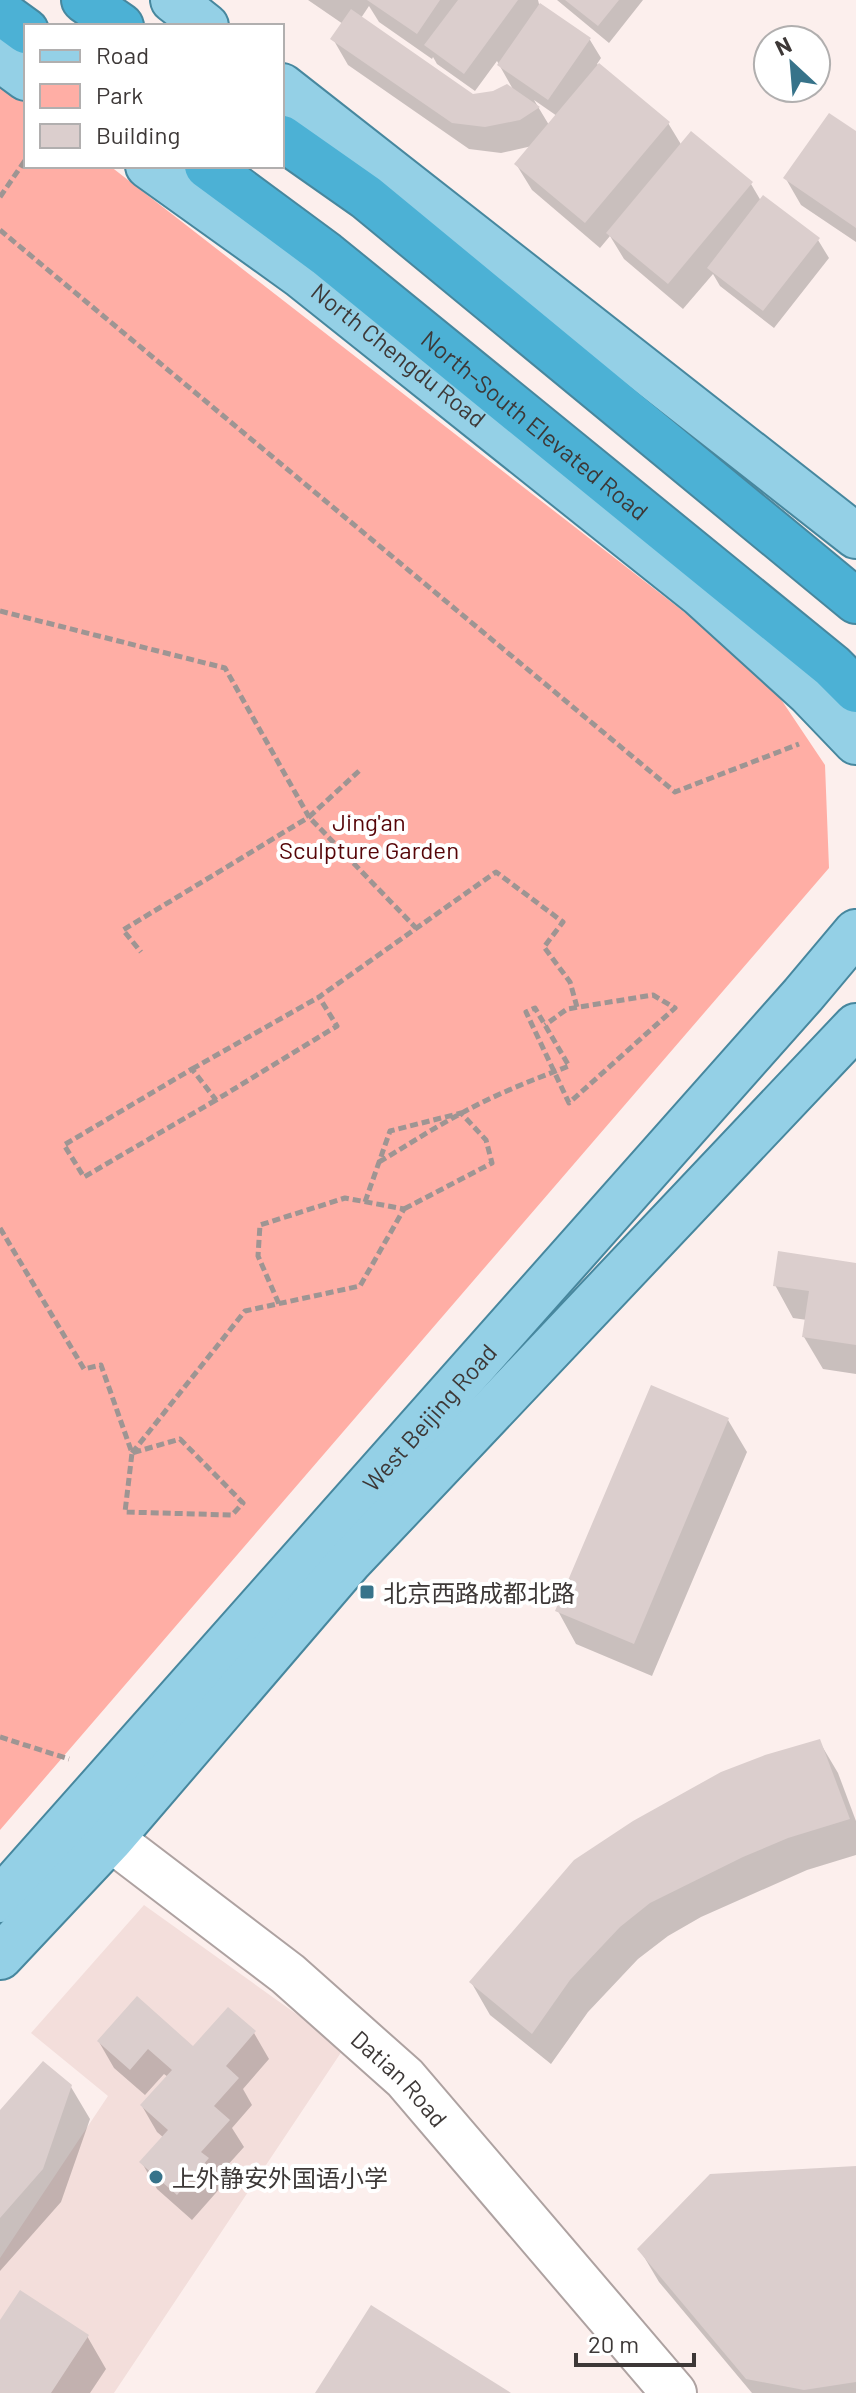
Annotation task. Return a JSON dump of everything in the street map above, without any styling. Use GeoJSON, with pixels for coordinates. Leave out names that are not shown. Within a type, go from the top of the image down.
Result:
{"type":"FeatureCollection","features":[{"type":"Feature","properties":{"kind":"highway"},"geometry":{"type":"LineString","coordinates":[[84,0],[118,24]]}},
{"type":"Feature","properties":{"kind":"highway"},"geometry":{"type":"LineString","coordinates":[[0,12],[24,30]]}},
{"type":"Feature","properties":{"kind":"highway"},"geometry":{"type":"LineString","coordinates":[[284,139],[366,197],[856,601]]}},
{"type":"Feature","properties":{"kind":"highway","name":"North-South Elevated Road"},"geometry":{"type":"LineString","coordinates":[[210,168],[351,274],[832,666],[851,720]]}},
{"type":"Feature","properties":{"kind":"main road"},"geometry":{"type":"LineString","coordinates":[[173,0],[203,24]]}},
{"type":"Feature","properties":{"kind":"main road"},"geometry":{"type":"LineString","coordinates":[[0,59],[24,77]]}},
{"type":"Feature","properties":{"kind":"main road"},"geometry":{"type":"LineString","coordinates":[[284,88],[856,536]]}},
{"type":"Feature","properties":{"kind":"main road","name":"North Chengdu Road"},"geometry":{"type":"LineString","coordinates":[[151,168],[300,275],[700,594],[809,693],[851,720]]}},
{"type":"Feature","properties":{"kind":"main road","name":"West Beijing Road"},"geometry":{"type":"LineString","coordinates":[[0,1900],[856,932]]}},
{"type":"Feature","properties":{"kind":"main road"},"geometry":{"type":"LineString","coordinates":[[0,1957],[111,1839],[349,1562],[856,1026]]}},
{"type":"Feature","properties":{"kind":"street","name":"Datian Road"},"geometry":{"type":"LineString","coordinates":[[77,1813],[288,1974],[405,2078],[674,2393]]}},
{"type":"Feature","properties":{"kind":"path"},"geometry":{"type":"LineString","coordinates":[[0,197],[24,162]]}},
{"type":"Feature","properties":{"kind":"path"},"geometry":{"type":"LineString","coordinates":[[0,230],[675,792],[851,720]]}},
{"type":"Feature","properties":{"kind":"path"},"geometry":{"type":"LineString","coordinates":[[0,611],[225,668],[309,817],[416,928]]}},
{"type":"Feature","properties":{"kind":"path"},"geometry":{"type":"LineString","coordinates":[[141,952],[123,930],[309,817],[359,771]]}},
{"type":"Feature","properties":{"kind":"path"},"geometry":{"type":"LineString","coordinates":[[319,997],[337,1026],[84,1177],[64,1145],[319,997],[496,872],[563,922],[544,947],[570,982],[577,1007]]}},
{"type":"Feature","properties":{"kind":"path"},"geometry":{"type":"LineString","coordinates":[[379,1162],[461,1113],[554,1072],[569,1066],[535,1008],[526,1012],[554,1072],[569,1103],[675,1008],[653,995],[567,1009],[545,1025]]}},
{"type":"Feature","properties":{"kind":"path"},"geometry":{"type":"LineString","coordinates":[[192,1069],[216,1100]]}},
{"type":"Feature","properties":{"kind":"path"},"geometry":{"type":"LineString","coordinates":[[365,1202],[390,1131],[461,1113]]}},
{"type":"Feature","properties":{"kind":"path"},"geometry":{"type":"LineString","coordinates":[[132,1453],[245,1311],[360,1286],[404,1209],[492,1163],[486,1140],[461,1113]]}},
{"type":"Feature","properties":{"kind":"path"},"geometry":{"type":"LineString","coordinates":[[279,1304],[258,1256],[260,1225],[345,1198],[404,1209]]}},
{"type":"Feature","properties":{"kind":"path"},"geometry":{"type":"LineString","coordinates":[[0,1228],[84,1369],[101,1365],[132,1453],[125,1512],[232,1515],[243,1503],[180,1439],[132,1453]]}},
{"type":"Feature","properties":{"kind":"path"},"geometry":{"type":"LineString","coordinates":[[0,1737],[112,1773]]}},
{"type":"Feature","properties":{"kind":"shaded area","name":"上外静安外国语小学"},"geometry":{"type":"Polygon","coordinates":[[[144,1905],[344,2048],[114,2393],[0,2393],[0,2258],[108,2096],[31,2033],[144,1905]]]}},
{"type":"Feature","properties":{"kind":"green space","name":"Jing'an Sculpture Garden"},"geometry":{"type":"Polygon","coordinates":[[[0,81],[24,99],[24,168],[113,168],[764,674],[825,765],[829,868],[0,1830],[0,81]]]}},
{"type":"Feature","properties":{"kind":"building"},"geometry":{"type":"Polygon","coordinates":[[[367,0],[440,0],[417,34],[367,0]]]}},
{"type":"Feature","properties":{"kind":"building"},"geometry":{"type":"Polygon","coordinates":[[[458,0],[518,0],[464,74],[424,45],[458,0]]]}},
{"type":"Feature","properties":{"kind":"building"},"geometry":{"type":"Polygon","coordinates":[[[565,0],[619,0],[598,26],[565,0]]]}},
{"type":"Feature","properties":{"kind":"building"},"geometry":{"type":"Polygon","coordinates":[[[540,3],[591,38],[548,100],[497,65],[540,3]]]}},
{"type":"Feature","properties":{"kind":"building"},"geometry":{"type":"Polygon","coordinates":[[[351,9],[473,94],[493,91],[507,84],[540,107],[520,120],[485,127],[452,123],[330,39],[351,9]]]}},
{"type":"Feature","properties":{"kind":"building"},"geometry":{"type":"Polygon","coordinates":[[[599,63],[670,122],[585,223],[514,164],[599,63]]]}},
{"type":"Feature","properties":{"kind":"building"},"geometry":{"type":"Polygon","coordinates":[[[829,113],[856,131],[856,228],[783,178],[829,113]]]}},
{"type":"Feature","properties":{"kind":"building"},"geometry":{"type":"Polygon","coordinates":[[[691,131],[753,182],[668,284],[606,233],[691,131]]]}},
{"type":"Feature","properties":{"kind":"building"},"geometry":{"type":"Polygon","coordinates":[[[763,195],[820,238],[763,311],[707,268],[763,195]]]}},
{"type":"Feature","properties":{"kind":"building"},"geometry":{"type":"Polygon","coordinates":[[[778,1251],[856,1263],[856,1345],[802,1337],[809,1291],[773,1286],[778,1251]]]}},
{"type":"Feature","properties":{"kind":"building"},"geometry":{"type":"Polygon","coordinates":[[[651,1385],[729,1418],[634,1644],[555,1611],[651,1385]]]}},
{"type":"Feature","properties":{"kind":"building"},"geometry":{"type":"Polygon","coordinates":[[[820,1739],[850,1819],[788,1838],[650,1903],[620,1927],[570,1980],[532,2034],[469,1982],[574,1860],[633,1821],[721,1772],[820,1739]]]}},
{"type":"Feature","properties":{"kind":"building"},"geometry":{"type":"Polygon","coordinates":[[[137,1996],[193,2046],[228,2007],[256,2031],[226,2066],[239,2078],[214,2106],[230,2120],[201,2152],[209,2158],[177,2195],[139,2162],[168,2130],[140,2105],[172,2070],[148,2049],[130,2070],[97,2041],[137,1996]]]}},
{"type":"Feature","properties":{"kind":"building"},"geometry":{"type":"Polygon","coordinates":[[[43,2061],[72,2085],[43,2169],[0,2218],[0,2110],[43,2061]]]}},
{"type":"Feature","properties":{"kind":"building"},"geometry":{"type":"Polygon","coordinates":[[[856,2166],[856,2382],[804,2390],[746,2379],[637,2249],[710,2174],[856,2166]]]}},
{"type":"Feature","properties":{"kind":"building"},"geometry":{"type":"Polygon","coordinates":[[[20,2290],[89,2335],[51,2393],[0,2393],[0,2320],[20,2290]]]}},
{"type":"Feature","properties":{"kind":"building"},"geometry":{"type":"Polygon","coordinates":[[[371,2305],[511,2393],[315,2393],[371,2305]]]}},
{"type":"Feature","properties":{"kind":"place","name":"北京西路成都北路"},"geometry":{"type":"Point","coordinates":[367,1592]}},
{"type":"Feature","properties":{"kind":"place","name":"上外静安外国语小学"},"geometry":{"type":"Point","coordinates":[156,2177]}}]}
